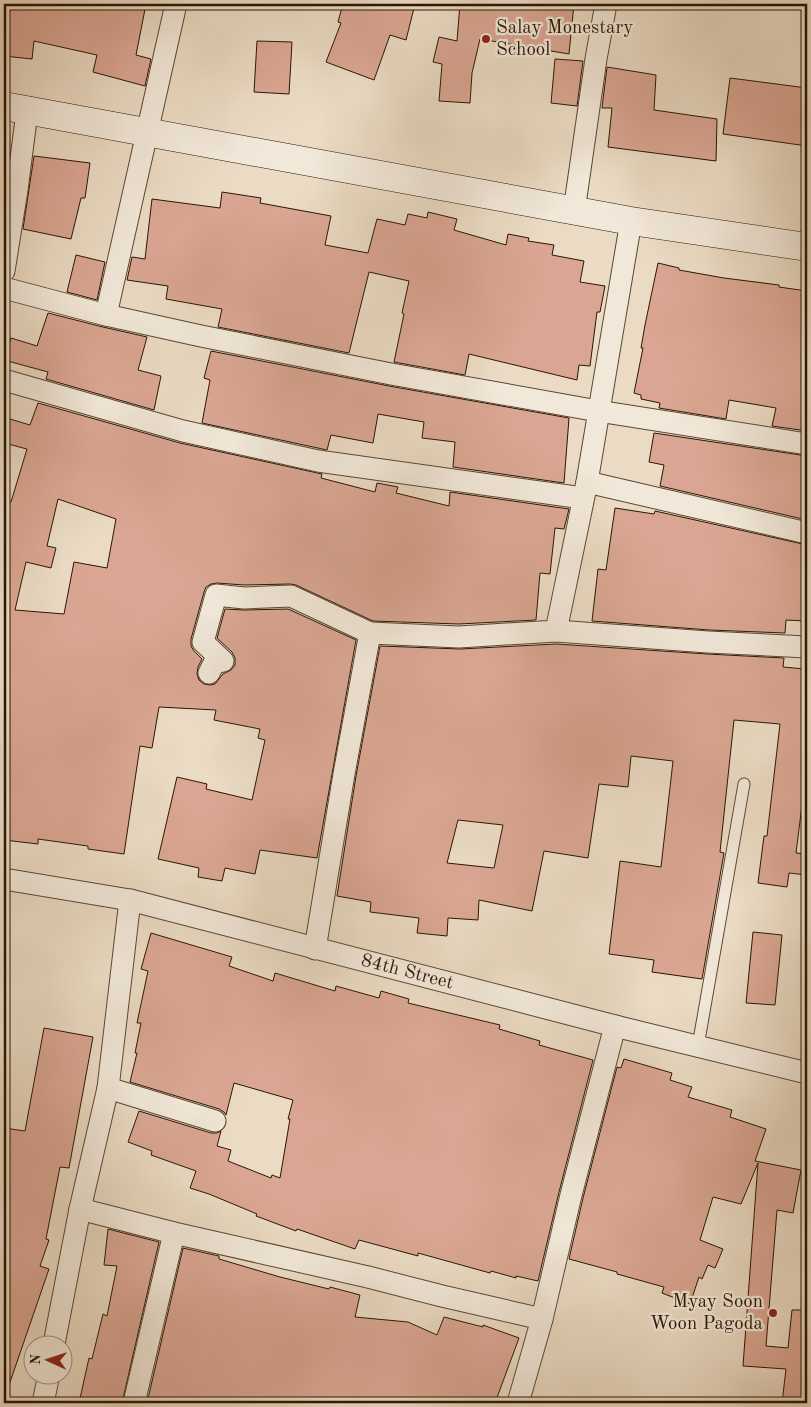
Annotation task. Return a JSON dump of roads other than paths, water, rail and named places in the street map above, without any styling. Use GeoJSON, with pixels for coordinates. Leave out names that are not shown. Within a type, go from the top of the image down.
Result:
{"type":"FeatureCollection","features":[{"type":"Feature","properties":{"kind":"street"},"geometry":{"type":"LineString","coordinates":[[106,315],[176,4]]}},
{"type":"Feature","properties":{"kind":"street"},"geometry":{"type":"LineString","coordinates":[[574,211],[606,4]]}},
{"type":"Feature","properties":{"kind":"street"},"geometry":{"type":"LineString","coordinates":[[4,271],[17,190],[16,109],[631,221],[807,247]]}},
{"type":"Feature","properties":{"kind":"street"},"geometry":{"type":"LineString","coordinates":[[556,631],[585,490],[631,221]]}},
{"type":"Feature","properties":{"kind":"street"},"geometry":{"type":"LineString","coordinates":[[4,288],[106,315],[391,374],[598,411],[807,444]]}},
{"type":"Feature","properties":{"kind":"street"},"geometry":{"type":"LineString","coordinates":[[4,380],[183,431],[318,461],[585,490],[807,533]]}},
{"type":"Feature","properties":{"kind":"street"},"geometry":{"type":"LineString","coordinates":[[209,673],[214,663],[224,661],[203,642],[216,595],[244,598],[291,596],[370,633],[459,636],[556,631],[807,647]]}},
{"type":"Feature","properties":{"kind":"street"},"geometry":{"type":"LineString","coordinates":[[315,949],[370,633]]}},
{"type":"Feature","properties":{"kind":"street","name":"84th Street"},"geometry":{"type":"LineString","coordinates":[[4,879],[130,900],[616,1026],[807,1073]]}},
{"type":"Feature","properties":{"kind":"street"},"geometry":{"type":"LineString","coordinates":[[56,1334],[80,1209],[108,1088],[130,900]]}},
{"type":"Feature","properties":{"kind":"street"},"geometry":{"type":"LineString","coordinates":[[518,1403],[542,1319],[571,1195],[616,1026]]}},
{"type":"Feature","properties":{"kind":"street"},"geometry":{"type":"LineString","coordinates":[[108,1088],[215,1122]]}},
{"type":"Feature","properties":{"kind":"street"},"geometry":{"type":"LineString","coordinates":[[80,1209],[174,1233],[542,1319]]}},
{"type":"Feature","properties":{"kind":"street"},"geometry":{"type":"LineString","coordinates":[[134,1403],[174,1233]]}},
{"type":"Feature","properties":{"kind":"street"},"geometry":{"type":"LineString","coordinates":[[43,1403],[47,1384]]}},
{"type":"Feature","properties":{"kind":"lane"},"geometry":{"type":"LineString","coordinates":[[698,1046],[744,784]]}},
{"type":"Feature","properties":{"kind":"place","name":"Salay Monestary School"},"geometry":{"type":"Point","coordinates":[486,39]}},
{"type":"Feature","properties":{"kind":"place","name":"Myay Soon Woon Pagoda"},"geometry":{"type":"Point","coordinates":[773,1313]}}]}
